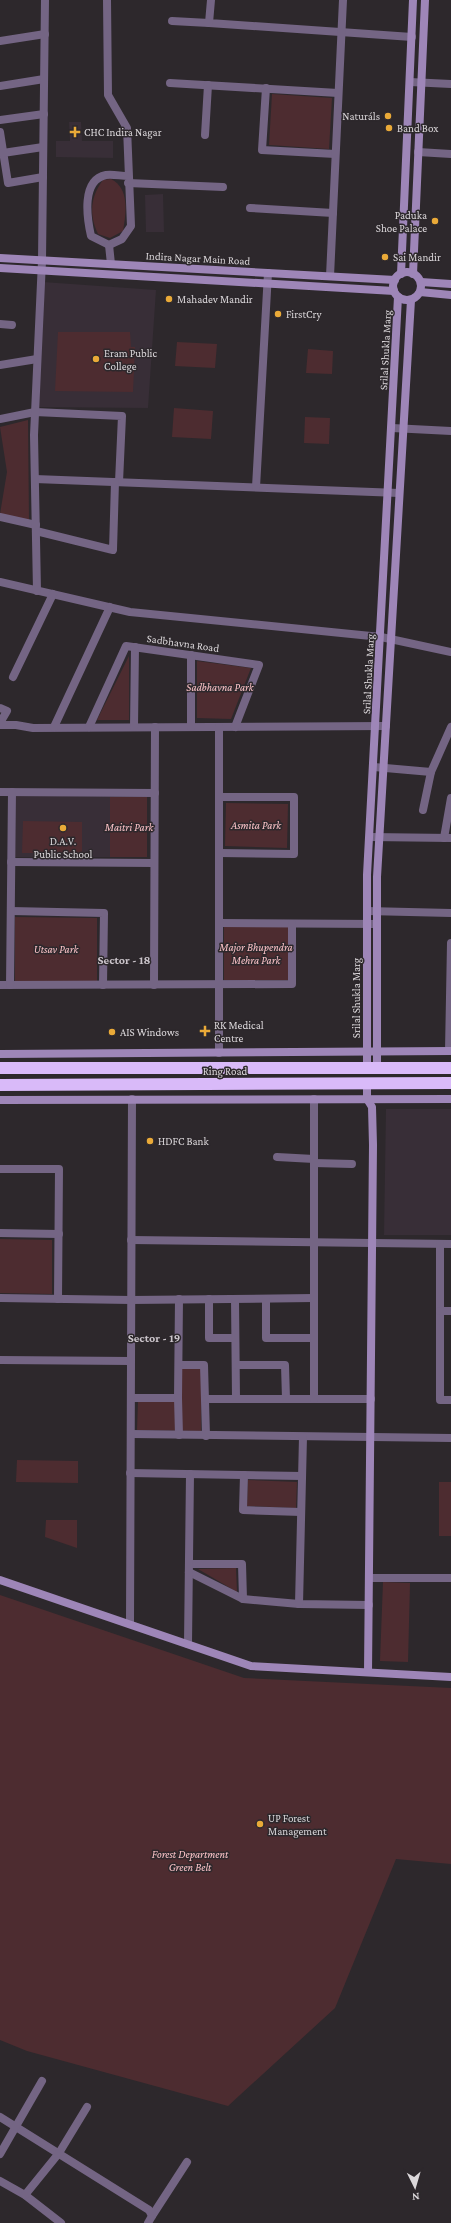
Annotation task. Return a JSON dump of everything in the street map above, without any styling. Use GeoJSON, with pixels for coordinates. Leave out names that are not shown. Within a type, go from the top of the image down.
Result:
{"type":"FeatureCollection","features":[{"type":"Feature","properties":{"kind":"highway","name":"Ring Road"},"geometry":{"type":"LineString","coordinates":[[0,1068],[451,1068]]}},
{"type":"Feature","properties":{"kind":"highway","name":"Ring Road"},"geometry":{"type":"LineString","coordinates":[[0,1085],[451,1083]]}},
{"type":"Feature","properties":{"kind":"street"},"geometry":{"type":"LineString","coordinates":[[37,590],[35,412],[42,261],[46,0]]}},
{"type":"Feature","properties":{"kind":"street"},"geometry":{"type":"LineString","coordinates":[[107,0],[108,95],[127,128],[131,226],[122,239],[109,245]]}},
{"type":"Feature","properties":{"kind":"street"},"geometry":{"type":"LineString","coordinates":[[209,23],[211,0]]}},
{"type":"Feature","properties":{"kind":"street"},"geometry":{"type":"LineString","coordinates":[[330,276],[343,0]]}},
{"type":"Feature","properties":{"kind":"street"},"geometry":{"type":"LineString","coordinates":[[413,0],[410,82],[396,294],[411,300],[420,292],[421,282]]}},
{"type":"Feature","properties":{"kind":"street"},"geometry":{"type":"LineString","coordinates":[[425,0],[413,274],[421,282],[451,284]]}},
{"type":"Feature","properties":{"kind":"street"},"geometry":{"type":"LineString","coordinates":[[172,21],[412,37]]}},
{"type":"Feature","properties":{"kind":"street"},"geometry":{"type":"LineString","coordinates":[[0,41],[45,34]]}},
{"type":"Feature","properties":{"kind":"street"},"geometry":{"type":"LineString","coordinates":[[0,86],[44,80]]}},
{"type":"Feature","properties":{"kind":"street"},"geometry":{"type":"LineString","coordinates":[[410,82],[451,84]]}},
{"type":"Feature","properties":{"kind":"street"},"geometry":{"type":"LineString","coordinates":[[170,83],[338,93]]}},
{"type":"Feature","properties":{"kind":"street"},"geometry":{"type":"LineString","coordinates":[[205,135],[208,85]]}},
{"type":"Feature","properties":{"kind":"street"},"geometry":{"type":"LineString","coordinates":[[266,88],[262,150],[335,154]]}},
{"type":"Feature","properties":{"kind":"street"},"geometry":{"type":"LineString","coordinates":[[0,120],[44,114]]}},
{"type":"Feature","properties":{"kind":"street"},"geometry":{"type":"LineString","coordinates":[[0,132],[8,183],[43,178]]}},
{"type":"Feature","properties":{"kind":"street"},"geometry":{"type":"LineString","coordinates":[[3,153],[43,147]]}},
{"type":"Feature","properties":{"kind":"street"},"geometry":{"type":"LineString","coordinates":[[418,152],[451,154]]}},
{"type":"Feature","properties":{"kind":"street"},"geometry":{"type":"LineString","coordinates":[[109,245],[91,236],[87,216],[90,189],[98,178],[107,175],[128,180],[223,186]]}},
{"type":"Feature","properties":{"kind":"street"},"geometry":{"type":"LineString","coordinates":[[250,208],[333,213]]}},
{"type":"Feature","properties":{"kind":"street"},"geometry":{"type":"LineString","coordinates":[[109,245],[111,264]]}},
{"type":"Feature","properties":{"kind":"street","name":"Indira Nagar Main Road"},"geometry":{"type":"LineString","coordinates":[[0,258],[330,276],[398,277]]}},
{"type":"Feature","properties":{"kind":"street","name":"Indira Nagar Main Road"},"geometry":{"type":"LineString","coordinates":[[0,268],[267,283],[396,294]]}},
{"type":"Feature","properties":{"kind":"street"},"geometry":{"type":"LineString","coordinates":[[256,487],[268,273]]}},
{"type":"Feature","properties":{"kind":"street"},"geometry":{"type":"LineString","coordinates":[[398,277],[413,274]]}},
{"type":"Feature","properties":{"kind":"street"},"geometry":{"type":"LineString","coordinates":[[420,292],[451,295]]}},
{"type":"Feature","properties":{"kind":"street","name":"Srilal Shukla Marg"},"geometry":{"type":"LineString","coordinates":[[372,1068],[367,1051],[367,912],[392,428],[396,294]]}},
{"type":"Feature","properties":{"kind":"street","name":"Srilal Shukla Marg"},"geometry":{"type":"LineString","coordinates":[[372,1068],[376,1051],[379,837],[411,300]]}},
{"type":"Feature","properties":{"kind":"street"},"geometry":{"type":"LineString","coordinates":[[0,324],[12,325]]}},
{"type":"Feature","properties":{"kind":"street"},"geometry":{"type":"LineString","coordinates":[[0,365],[37,359]]}},
{"type":"Feature","properties":{"kind":"street"},"geometry":{"type":"LineString","coordinates":[[0,419],[35,412],[122,416],[113,550],[0,518]]}},
{"type":"Feature","properties":{"kind":"street"},"geometry":{"type":"LineString","coordinates":[[392,428],[451,431]]}},
{"type":"Feature","properties":{"kind":"street"},"geometry":{"type":"LineString","coordinates":[[35,479],[399,493]]}},
{"type":"Feature","properties":{"kind":"street"},"geometry":{"type":"LineString","coordinates":[[0,582],[130,612],[381,637],[451,652]]}},
{"type":"Feature","properties":{"kind":"street"},"geometry":{"type":"LineString","coordinates":[[13,677],[53,594]]}},
{"type":"Feature","properties":{"kind":"street"},"geometry":{"type":"LineString","coordinates":[[54,727],[110,608]]}},
{"type":"Feature","properties":{"kind":"street","name":"Sadbhavna Road"},"geometry":{"type":"LineString","coordinates":[[89,727],[126,646],[259,665],[235,727]]}},
{"type":"Feature","properties":{"kind":"street"},"geometry":{"type":"LineString","coordinates":[[134,727],[135,647]]}},
{"type":"Feature","properties":{"kind":"street"},"geometry":{"type":"LineString","coordinates":[[191,655],[191,727]]}},
{"type":"Feature","properties":{"kind":"street"},"geometry":{"type":"LineString","coordinates":[[0,708],[7,711],[0,724],[54,727],[386,726]]}},
{"type":"Feature","properties":{"kind":"street"},"geometry":{"type":"LineString","coordinates":[[154,985],[155,727]]}},
{"type":"Feature","properties":{"kind":"street"},"geometry":{"type":"LineString","coordinates":[[219,1053],[220,727]]}},
{"type":"Feature","properties":{"kind":"street"},"geometry":{"type":"LineString","coordinates":[[423,810],[431,772],[451,727]]}},
{"type":"Feature","properties":{"kind":"street"},"geometry":{"type":"LineString","coordinates":[[374,767],[431,772]]}},
{"type":"Feature","properties":{"kind":"street"},"geometry":{"type":"LineString","coordinates":[[0,792],[155,793]]}},
{"type":"Feature","properties":{"kind":"street"},"geometry":{"type":"LineString","coordinates":[[10,985],[12,792]]}},
{"type":"Feature","properties":{"kind":"street"},"geometry":{"type":"LineString","coordinates":[[219,853],[294,854],[294,797],[220,796]]}},
{"type":"Feature","properties":{"kind":"street"},"geometry":{"type":"LineString","coordinates":[[370,837],[447,838],[451,798]]}},
{"type":"Feature","properties":{"kind":"street"},"geometry":{"type":"LineString","coordinates":[[11,862],[154,863]]}},
{"type":"Feature","properties":{"kind":"street"},"geometry":{"type":"LineString","coordinates":[[11,911],[104,913],[103,985]]}},
{"type":"Feature","properties":{"kind":"street"},"geometry":{"type":"LineString","coordinates":[[367,912],[451,913]]}},
{"type":"Feature","properties":{"kind":"street"},"geometry":{"type":"LineString","coordinates":[[219,923],[377,924]]}},
{"type":"Feature","properties":{"kind":"street"},"geometry":{"type":"LineString","coordinates":[[0,985],[292,984],[292,924]]}},
{"type":"Feature","properties":{"kind":"street"},"geometry":{"type":"LineString","coordinates":[[0,1054],[450,1051],[451,943]]}},
{"type":"Feature","properties":{"kind":"street"},"geometry":{"type":"LineString","coordinates":[[368,1672],[372,1107],[367,1099],[372,1083]]}},
{"type":"Feature","properties":{"kind":"street"},"geometry":{"type":"LineString","coordinates":[[372,1083],[377,1099],[372,1107]]}},
{"type":"Feature","properties":{"kind":"street"},"geometry":{"type":"LineString","coordinates":[[130,1624],[132,1099]]}},
{"type":"Feature","properties":{"kind":"street"},"geometry":{"type":"LineString","coordinates":[[314,1099],[314,1399]]}},
{"type":"Feature","properties":{"kind":"street"},"geometry":{"type":"LineString","coordinates":[[0,1100],[451,1099]]}},
{"type":"Feature","properties":{"kind":"street"},"geometry":{"type":"LineString","coordinates":[[277,1157],[352,1164]]}},
{"type":"Feature","properties":{"kind":"street"},"geometry":{"type":"LineString","coordinates":[[0,1169],[59,1169],[58,1299]]}},
{"type":"Feature","properties":{"kind":"street"},"geometry":{"type":"LineString","coordinates":[[0,1234],[59,1234]]}},
{"type":"Feature","properties":{"kind":"street"},"geometry":{"type":"LineString","coordinates":[[131,1240],[451,1244]]}},
{"type":"Feature","properties":{"kind":"street"},"geometry":{"type":"LineString","coordinates":[[440,1244],[440,1400],[451,1400]]}},
{"type":"Feature","properties":{"kind":"street"},"geometry":{"type":"LineString","coordinates":[[0,1298],[131,1300],[314,1298]]}},
{"type":"Feature","properties":{"kind":"street"},"geometry":{"type":"LineString","coordinates":[[266,1298],[266,1338],[314,1338]]}},
{"type":"Feature","properties":{"kind":"street"},"geometry":{"type":"LineString","coordinates":[[178,1435],[179,1299]]}},
{"type":"Feature","properties":{"kind":"street"},"geometry":{"type":"LineString","coordinates":[[209,1299],[209,1338],[235,1338]]}},
{"type":"Feature","properties":{"kind":"street"},"geometry":{"type":"LineString","coordinates":[[235,1299],[236,1399]]}},
{"type":"Feature","properties":{"kind":"street"},"geometry":{"type":"LineString","coordinates":[[440,1311],[451,1311]]}},
{"type":"Feature","properties":{"kind":"street"},"geometry":{"type":"LineString","coordinates":[[0,1360],[131,1361]]}},
{"type":"Feature","properties":{"kind":"street"},"geometry":{"type":"LineString","coordinates":[[178,1365],[204,1365],[206,1436]]}},
{"type":"Feature","properties":{"kind":"street"},"geometry":{"type":"LineString","coordinates":[[236,1365],[286,1365],[286,1399]]}},
{"type":"Feature","properties":{"kind":"street"},"geometry":{"type":"LineString","coordinates":[[131,1398],[178,1398]]}},
{"type":"Feature","properties":{"kind":"street"},"geometry":{"type":"LineString","coordinates":[[205,1399],[371,1399]]}},
{"type":"Feature","properties":{"kind":"street"},"geometry":{"type":"LineString","coordinates":[[130,1434],[451,1438]]}},
{"type":"Feature","properties":{"kind":"street"},"geometry":{"type":"LineString","coordinates":[[299,1604],[303,1437]]}},
{"type":"Feature","properties":{"kind":"street"},"geometry":{"type":"LineString","coordinates":[[130,1473],[302,1476]]}},
{"type":"Feature","properties":{"kind":"street"},"geometry":{"type":"LineString","coordinates":[[188,1644],[190,1474]]}},
{"type":"Feature","properties":{"kind":"street"},"geometry":{"type":"LineString","coordinates":[[244,1475],[243,1510],[301,1512]]}},
{"type":"Feature","properties":{"kind":"street"},"geometry":{"type":"LineString","coordinates":[[189,1568],[242,1564],[243,1599]]}},
{"type":"Feature","properties":{"kind":"street"},"geometry":{"type":"LineString","coordinates":[[189,1568],[243,1599],[299,1604],[369,1606]]}},
{"type":"Feature","properties":{"kind":"street"},"geometry":{"type":"LineString","coordinates":[[369,1578],[451,1578]]}},
{"type":"Feature","properties":{"kind":"street"},"geometry":{"type":"LineString","coordinates":[[0,1580],[251,1666],[451,1677]]}},
{"type":"Feature","properties":{"kind":"street"},"geometry":{"type":"LineString","coordinates":[[0,2154],[42,2082]]}},
{"type":"Feature","properties":{"kind":"street"},"geometry":{"type":"LineString","coordinates":[[25,2196],[59,2154],[87,2107]]}},
{"type":"Feature","properties":{"kind":"street"},"geometry":{"type":"LineString","coordinates":[[0,2117],[149,2210],[150,2219]]}},
{"type":"Feature","properties":{"kind":"street"},"geometry":{"type":"LineString","coordinates":[[150,2219],[187,2162]]}},
{"type":"Feature","properties":{"kind":"street"},"geometry":{"type":"LineString","coordinates":[[0,2181],[25,2196],[61,2223]]}},
{"type":"Feature","properties":{"kind":"shaded area","name":"CHC Indira Nagar"},"geometry":{"type":"Polygon","coordinates":[[[69,122],[81,122],[82,141],[113,141],[113,158],[56,157],[56,141],[70,141],[69,122]]]}},
{"type":"Feature","properties":{"kind":"shaded area"},"geometry":{"type":"Polygon","coordinates":[[[163,194],[164,232],[146,232],[145,195],[163,194]]]}},
{"type":"Feature","properties":{"kind":"shaded area","name":"Eram Public College"},"geometry":{"type":"Polygon","coordinates":[[[43,282],[156,290],[148,408],[39,407],[43,282]]]}},
{"type":"Feature","properties":{"kind":"shaded area","name":"D.A.V. Public School"},"geometry":{"type":"Polygon","coordinates":[[[16,795],[110,797],[110,857],[15,857],[16,795]]]}},
{"type":"Feature","properties":{"kind":"shaded area"},"geometry":{"type":"Polygon","coordinates":[[[386,1109],[451,1109],[451,1235],[384,1235],[386,1109]]]}},
{"type":"Feature","properties":{"kind":"green space"},"geometry":{"type":"Polygon","coordinates":[[[272,94],[332,98],[329,149],[269,145],[272,94]]]}},
{"type":"Feature","properties":{"kind":"green space"},"geometry":{"type":"Polygon","coordinates":[[[111,179],[117,183],[124,195],[126,209],[123,231],[110,238],[98,234],[93,220],[92,206],[95,193],[103,180],[111,179]]]}},
{"type":"Feature","properties":{"kind":"green space"},"geometry":{"type":"Polygon","coordinates":[[[58,332],[130,332],[131,347],[135,347],[133,392],[55,391],[58,332]]]}},
{"type":"Feature","properties":{"kind":"green space"},"geometry":{"type":"Polygon","coordinates":[[[177,342],[217,344],[215,368],[175,366],[177,342]]]}},
{"type":"Feature","properties":{"kind":"green space"},"geometry":{"type":"Polygon","coordinates":[[[308,349],[333,351],[332,374],[306,373],[308,349]]]}},
{"type":"Feature","properties":{"kind":"green space"},"geometry":{"type":"Polygon","coordinates":[[[174,408],[213,411],[211,439],[172,437],[174,408]]]}},
{"type":"Feature","properties":{"kind":"green space"},"geometry":{"type":"Polygon","coordinates":[[[305,417],[330,418],[329,444],[304,443],[305,417]]]}},
{"type":"Feature","properties":{"kind":"green space"},"geometry":{"type":"Polygon","coordinates":[[[28,420],[29,520],[0,514],[7,472],[0,427],[28,420]]]}},
{"type":"Feature","properties":{"kind":"green space"},"geometry":{"type":"Polygon","coordinates":[[[129,656],[129,720],[97,720],[129,656]]]}},
{"type":"Feature","properties":{"kind":"green space","name":"Sadbhavna Park"},"geometry":{"type":"Polygon","coordinates":[[[197,661],[251,668],[231,719],[197,718],[197,661]]]}},
{"type":"Feature","properties":{"kind":"green space","name":"Maitri Park"},"geometry":{"type":"Polygon","coordinates":[[[110,797],[147,797],[147,857],[110,857],[110,797]]]}},
{"type":"Feature","properties":{"kind":"green space","name":"Asmita Park"},"geometry":{"type":"Polygon","coordinates":[[[226,803],[288,804],[287,848],[225,846],[226,803]]]}},
{"type":"Feature","properties":{"kind":"green space"},"geometry":{"type":"Polygon","coordinates":[[[23,821],[82,822],[82,853],[22,853],[23,821]]]}},
{"type":"Feature","properties":{"kind":"green space","name":"Utsav Park"},"geometry":{"type":"Polygon","coordinates":[[[15,917],[97,918],[97,981],[15,981],[15,917]]]}},
{"type":"Feature","properties":{"kind":"green space","name":"Major Bhupendra Mehra Park"},"geometry":{"type":"Polygon","coordinates":[[[224,927],[288,927],[288,980],[224,980],[224,927]]]}},
{"type":"Feature","properties":{"kind":"green space"},"geometry":{"type":"Polygon","coordinates":[[[0,1239],[52,1240],[52,1294],[0,1293],[0,1239]]]}},
{"type":"Feature","properties":{"kind":"green space"},"geometry":{"type":"Polygon","coordinates":[[[181,1369],[201,1369],[201,1431],[137,1430],[138,1402],[180,1401],[181,1369]]]}},
{"type":"Feature","properties":{"kind":"green space"},"geometry":{"type":"Polygon","coordinates":[[[17,1460],[78,1461],[78,1483],[16,1482],[17,1460]]]}},
{"type":"Feature","properties":{"kind":"green space"},"geometry":{"type":"Polygon","coordinates":[[[248,1480],[297,1482],[296,1508],[247,1506],[248,1480]]]}},
{"type":"Feature","properties":{"kind":"green space"},"geometry":{"type":"Polygon","coordinates":[[[439,1482],[451,1482],[451,1536],[439,1536],[439,1482]]]}},
{"type":"Feature","properties":{"kind":"green space"},"geometry":{"type":"Polygon","coordinates":[[[46,1520],[77,1520],[77,1548],[45,1537],[46,1520]]]}},
{"type":"Feature","properties":{"kind":"green space"},"geometry":{"type":"Polygon","coordinates":[[[236,1568],[237,1592],[198,1569],[236,1568]]]}},
{"type":"Feature","properties":{"kind":"green space"},"geometry":{"type":"Polygon","coordinates":[[[383,1582],[410,1583],[408,1662],[380,1661],[383,1582]]]}},
{"type":"Feature","properties":{"kind":"green space","name":"Forest Department Green Belt"},"geometry":{"type":"Polygon","coordinates":[[[0,1595],[244,1678],[451,1688],[451,1864],[396,1859],[335,2008],[228,2106],[27,2051],[0,2040],[0,1595]]]}},
{"type":"Feature","properties":{"kind":"place","name":"Naturáls"},"geometry":{"type":"Point","coordinates":[388,116]}},
{"type":"Feature","properties":{"kind":"place","name":"Band Box"},"geometry":{"type":"Point","coordinates":[389,128]}},
{"type":"Feature","properties":{"kind":"place","name":"CHC Indira Nagar"},"geometry":{"type":"Point","coordinates":[75,132]}},
{"type":"Feature","properties":{"kind":"place","name":"Paduka Shoe Palace"},"geometry":{"type":"Point","coordinates":[435,221]}},
{"type":"Feature","properties":{"kind":"place","name":"Sai Mandir"},"geometry":{"type":"Point","coordinates":[385,257]}},
{"type":"Feature","properties":{"kind":"place","name":"Mahadev Mandir"},"geometry":{"type":"Point","coordinates":[169,299]}},
{"type":"Feature","properties":{"kind":"place","name":"FirstCry"},"geometry":{"type":"Point","coordinates":[278,314]}},
{"type":"Feature","properties":{"kind":"place","name":"Eram Public College"},"geometry":{"type":"Point","coordinates":[96,359]}},
{"type":"Feature","properties":{"kind":"place","name":"D.A.V. Public School"},"geometry":{"type":"Point","coordinates":[63,828]}},
{"type":"Feature","properties":{"kind":"place","name":"RK Medical Centre"},"geometry":{"type":"Point","coordinates":[205,1031]}},
{"type":"Feature","properties":{"kind":"place","name":"AIS Windows"},"geometry":{"type":"Point","coordinates":[112,1032]}},
{"type":"Feature","properties":{"kind":"place","name":"HDFC Bank"},"geometry":{"type":"Point","coordinates":[150,1141]}},
{"type":"Feature","properties":{"kind":"place","name":"UP Forest Management"},"geometry":{"type":"Point","coordinates":[260,1824]}},
{"type":"Feature","properties":{"kind":"district","name":"Sector - 18"},"geometry":{"type":"Point","coordinates":[124,960]}},
{"type":"Feature","properties":{"kind":"district","name":"Sector - 19"},"geometry":{"type":"Point","coordinates":[154,1338]}}]}
